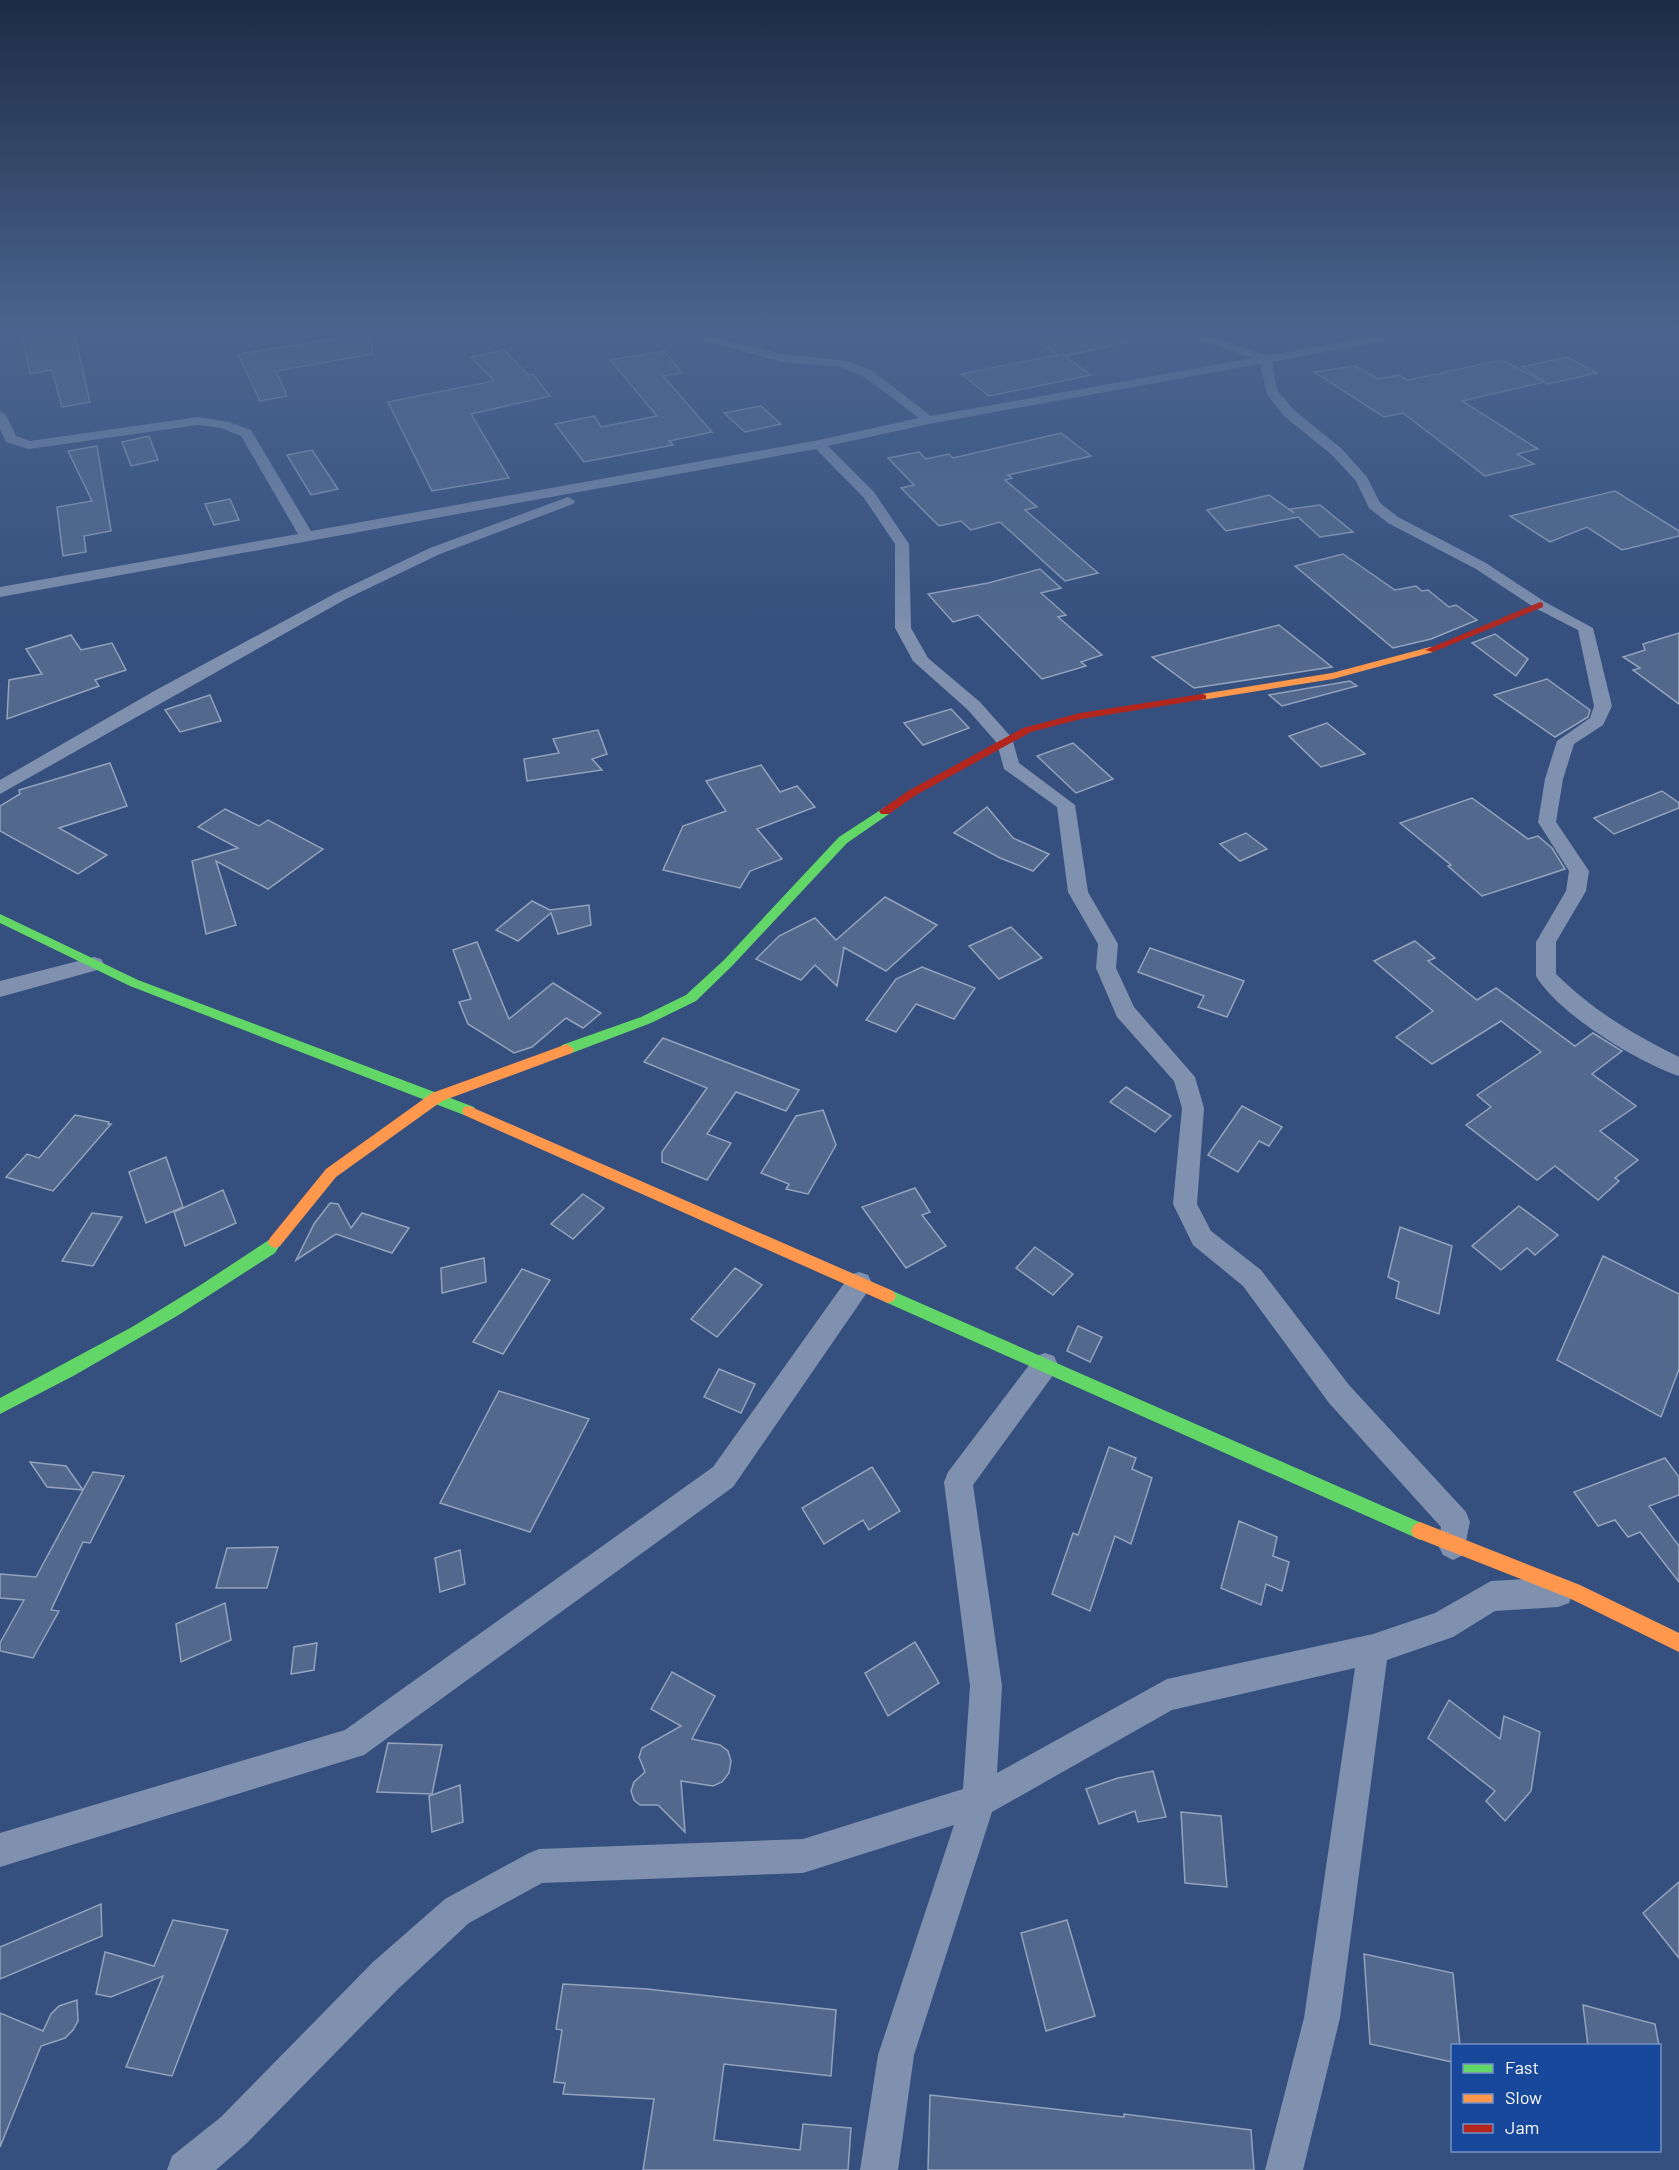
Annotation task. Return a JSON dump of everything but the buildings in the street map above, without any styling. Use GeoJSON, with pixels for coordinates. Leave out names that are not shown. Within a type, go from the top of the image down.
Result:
{"type":"FeatureCollection","features":[{"type":"Feature","properties":{"kind":"street"},"geometry":{"type":"LineString","coordinates":[[8,433],[11,439],[29,445],[112,433]]}},
{"type":"Feature","properties":{"kind":"street"},"geometry":{"type":"LineString","coordinates":[[247,433],[308,538]]}},
{"type":"Feature","properties":{"kind":"street"},"geometry":{"type":"LineString","coordinates":[[0,592],[308,538],[868,433]]}},
{"type":"Feature","properties":{"kind":"street"},"geometry":{"type":"LineString","coordinates":[[1314,433],[1337,452],[1362,480],[1374,505],[1393,520],[1481,566],[1540,605],[1585,628],[1603,706],[1597,721],[1566,741],[1554,779],[1547,822],[1579,871],[1576,891],[1546,942],[1546,976],[1568,998],[1616,1035],[1679,1067]]}},
{"type":"Feature","properties":{"kind":"street"},"geometry":{"type":"LineString","coordinates":[[819,444],[868,495],[902,544],[903,628],[921,661],[974,706],[1006,742],[1010,765],[1066,805],[1078,892],[1108,944],[1106,968],[1125,1011],[1184,1077],[1193,1108],[1185,1204],[1202,1238],[1252,1278],[1339,1394],[1456,1522],[1453,1545]]}},
{"type":"Feature","properties":{"kind":"street"},"geometry":{"type":"LineString","coordinates":[[0,788],[162,694],[341,596],[435,551],[629,479]]}},
{"type":"Feature","properties":{"kind":"street"},"geometry":{"type":"LineString","coordinates":[[0,1406],[46,1383],[213,1286],[270,1248],[332,1173],[436,1097],[646,1020],[691,998],[728,963],[843,840],[912,793],[1027,730],[1080,716],[1322,678],[1414,656],[1540,605]]}},
{"type":"Feature","properties":{"kind":"street"},"geometry":{"type":"LineString","coordinates":[[0,918],[134,984],[436,1097],[1453,1545],[1574,1591],[1679,1644]]}},
{"type":"Feature","properties":{"kind":"street"},"geometry":{"type":"LineString","coordinates":[[0,988],[94,964]]}},
{"type":"Feature","properties":{"kind":"street"},"geometry":{"type":"LineString","coordinates":[[0,1850],[353,1744],[723,1477],[859,1283]]}},
{"type":"Feature","properties":{"kind":"street"},"geometry":{"type":"LineString","coordinates":[[879,2170],[896,2055],[979,1800],[986,1686],[958,1482],[1045,1365]]}},
{"type":"Feature","properties":{"kind":"street"},"geometry":{"type":"LineString","coordinates":[[186,2170],[234,2130],[386,1976],[457,1911],[539,1866],[803,1856],[979,1800],[1167,1695],[1373,1649],[1442,1626],[1491,1596],[1574,1591]]}},
{"type":"Feature","properties":{"kind":"street"},"geometry":{"type":"LineString","coordinates":[[1284,2170],[1322,2018],[1373,1649]]}},
{"type":"Feature","properties":{"kind":"traffic: fast"},"geometry":{"type":"LineString","coordinates":[[567,1049],[646,1020],[691,998],[728,963],[843,840],[885,811]]}},
{"type":"Feature","properties":{"kind":"traffic: fast"},"geometry":{"type":"LineString","coordinates":[[0,918],[134,983],[469,1111]]}},
{"type":"Feature","properties":{"kind":"traffic: fast"},"geometry":{"type":"LineString","coordinates":[[0,1406],[138,1332],[238,1270],[275,1242]]}},
{"type":"Feature","properties":{"kind":"traffic: fast"},"geometry":{"type":"LineString","coordinates":[[888,1296],[1420,1531]]}},
{"type":"Feature","properties":{"kind":"traffic: slow"},"geometry":{"type":"LineString","coordinates":[[1202,697],[1333,676],[1430,650]]}},
{"type":"Feature","properties":{"kind":"traffic: slow"},"geometry":{"type":"LineString","coordinates":[[275,1242],[331,1173],[437,1097],[567,1049]]}},
{"type":"Feature","properties":{"kind":"traffic: slow"},"geometry":{"type":"LineString","coordinates":[[469,1111],[888,1296]]}},
{"type":"Feature","properties":{"kind":"traffic: slow"},"geometry":{"type":"LineString","coordinates":[[1420,1531],[1574,1591],[1679,1643]]}},
{"type":"Feature","properties":{"kind":"traffic: jam"},"geometry":{"type":"LineString","coordinates":[[1430,650],[1540,605]]}},
{"type":"Feature","properties":{"kind":"traffic: jam"},"geometry":{"type":"LineString","coordinates":[[885,811],[912,793],[1027,730],[1080,716],[1202,697]]}}]}
